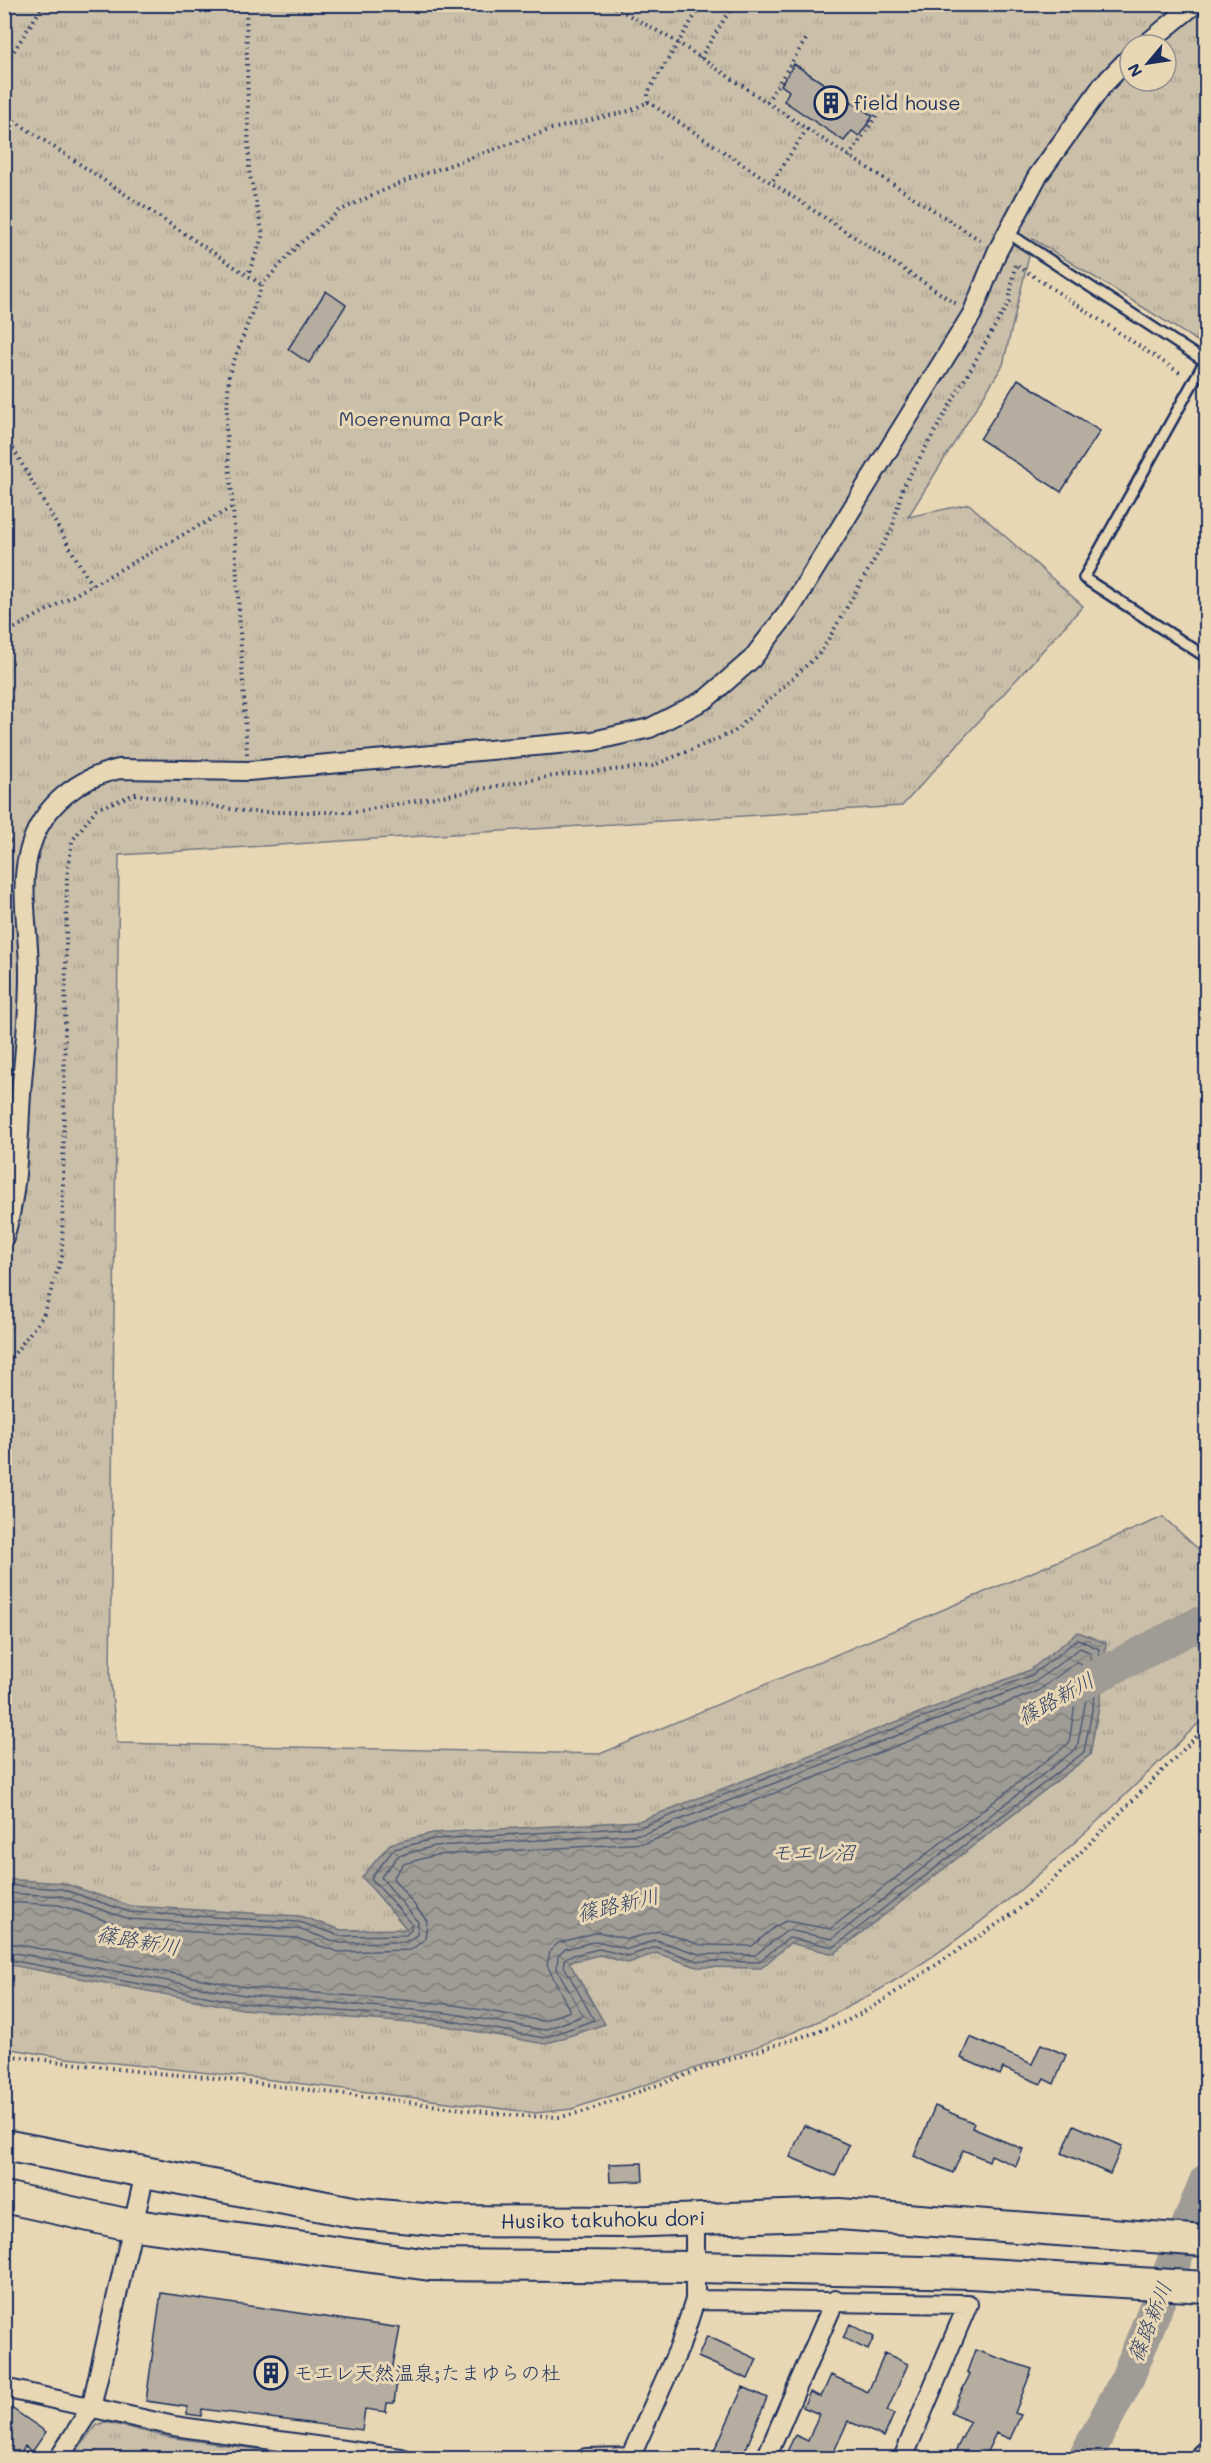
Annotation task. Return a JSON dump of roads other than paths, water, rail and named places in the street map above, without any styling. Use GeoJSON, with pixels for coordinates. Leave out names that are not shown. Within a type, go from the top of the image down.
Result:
{"type":"FeatureCollection","features":[{"type":"Feature","properties":{"kind":"main road","name":"Husiko takuhoku dori"},"geometry":{"type":"LineString","coordinates":[[4,2145],[358,2213],[445,2221],[695,2219],[839,2214],[1206,2241]]}},
{"type":"Feature","properties":{"kind":"main road"},"geometry":{"type":"LineString","coordinates":[[4,2197],[134,2224],[430,2265],[971,2272],[1206,2287]]}},
{"type":"Feature","properties":{"kind":"street"},"geometry":{"type":"LineString","coordinates":[[1160,33],[1195,4]]}},
{"type":"Feature","properties":{"kind":"street"},"geometry":{"type":"LineString","coordinates":[[4,1239],[14,1197],[29,977],[26,872],[31,845],[43,820],[77,784],[99,774],[119,769],[248,771],[593,741],[651,728],[706,699],[752,659],[789,611],[972,314],[1008,233],[1037,177],[1102,86],[1118,69]]}},
{"type":"Feature","properties":{"kind":"street"},"geometry":{"type":"LineString","coordinates":[[59,2458],[92,2408],[145,2173]]}},
{"type":"Feature","properties":{"kind":"street"},"geometry":{"type":"LineString","coordinates":[[586,2458],[631,2458],[680,2346],[695,2300],[695,2219]]}},
{"type":"Feature","properties":{"kind":"street"},"geometry":{"type":"LineString","coordinates":[[695,2300],[835,2300],[968,2304],[903,2458]]}},
{"type":"Feature","properties":{"kind":"street"},"geometry":{"type":"LineString","coordinates":[[766,2458],[835,2300]]}},
{"type":"Feature","properties":{"kind":"street"},"geometry":{"type":"LineString","coordinates":[[4,2388],[174,2426],[384,2458],[401,2458]]}},
{"type":"Feature","properties":{"kind":"lane"},"geometry":{"type":"LineString","coordinates":[[1008,233],[1206,362],[1084,578],[1206,657]]}},
{"type":"Feature","properties":{"kind":"water","name":"モエレ沼"},"geometry":{"type":"Polygon","coordinates":[[[1078,1632],[1106,1643],[1101,1695],[1090,1755],[834,1954],[790,1943],[761,1968],[697,1967],[656,1953],[628,1963],[600,1955],[569,1962],[605,2024],[545,2044],[446,2026],[242,2009],[5,1964],[5,1879],[63,1883],[130,1906],[300,1916],[341,1930],[407,1929],[362,1877],[390,1844],[433,1833],[639,1821],[1030,1670],[1078,1632]]]}},
{"type":"Feature","properties":{"kind":"waterway","name":"篠路新川"},"geometry":{"type":"LineString","coordinates":[[1062,1694],[1198,1624],[1206,1631]]}},
{"type":"Feature","properties":{"kind":"waterway","name":"篠路新川"},"geometry":{"type":"LineString","coordinates":[[1085,2458],[1127,2379],[1206,2181]]}},
{"type":"Feature","properties":{"kind":"place","name":"field house"},"geometry":{"type":"Point","coordinates":[831,103]}},
{"type":"Feature","properties":{"kind":"place","name":"モエレ天然温泉;たまゆらの杜"},"geometry":{"type":"Point","coordinates":[271,2373]}},
{"type":"Feature","properties":{"kind":"park label","name":"Moerenuma Park"},"geometry":{"type":"Point","coordinates":[421,419]}}]}
